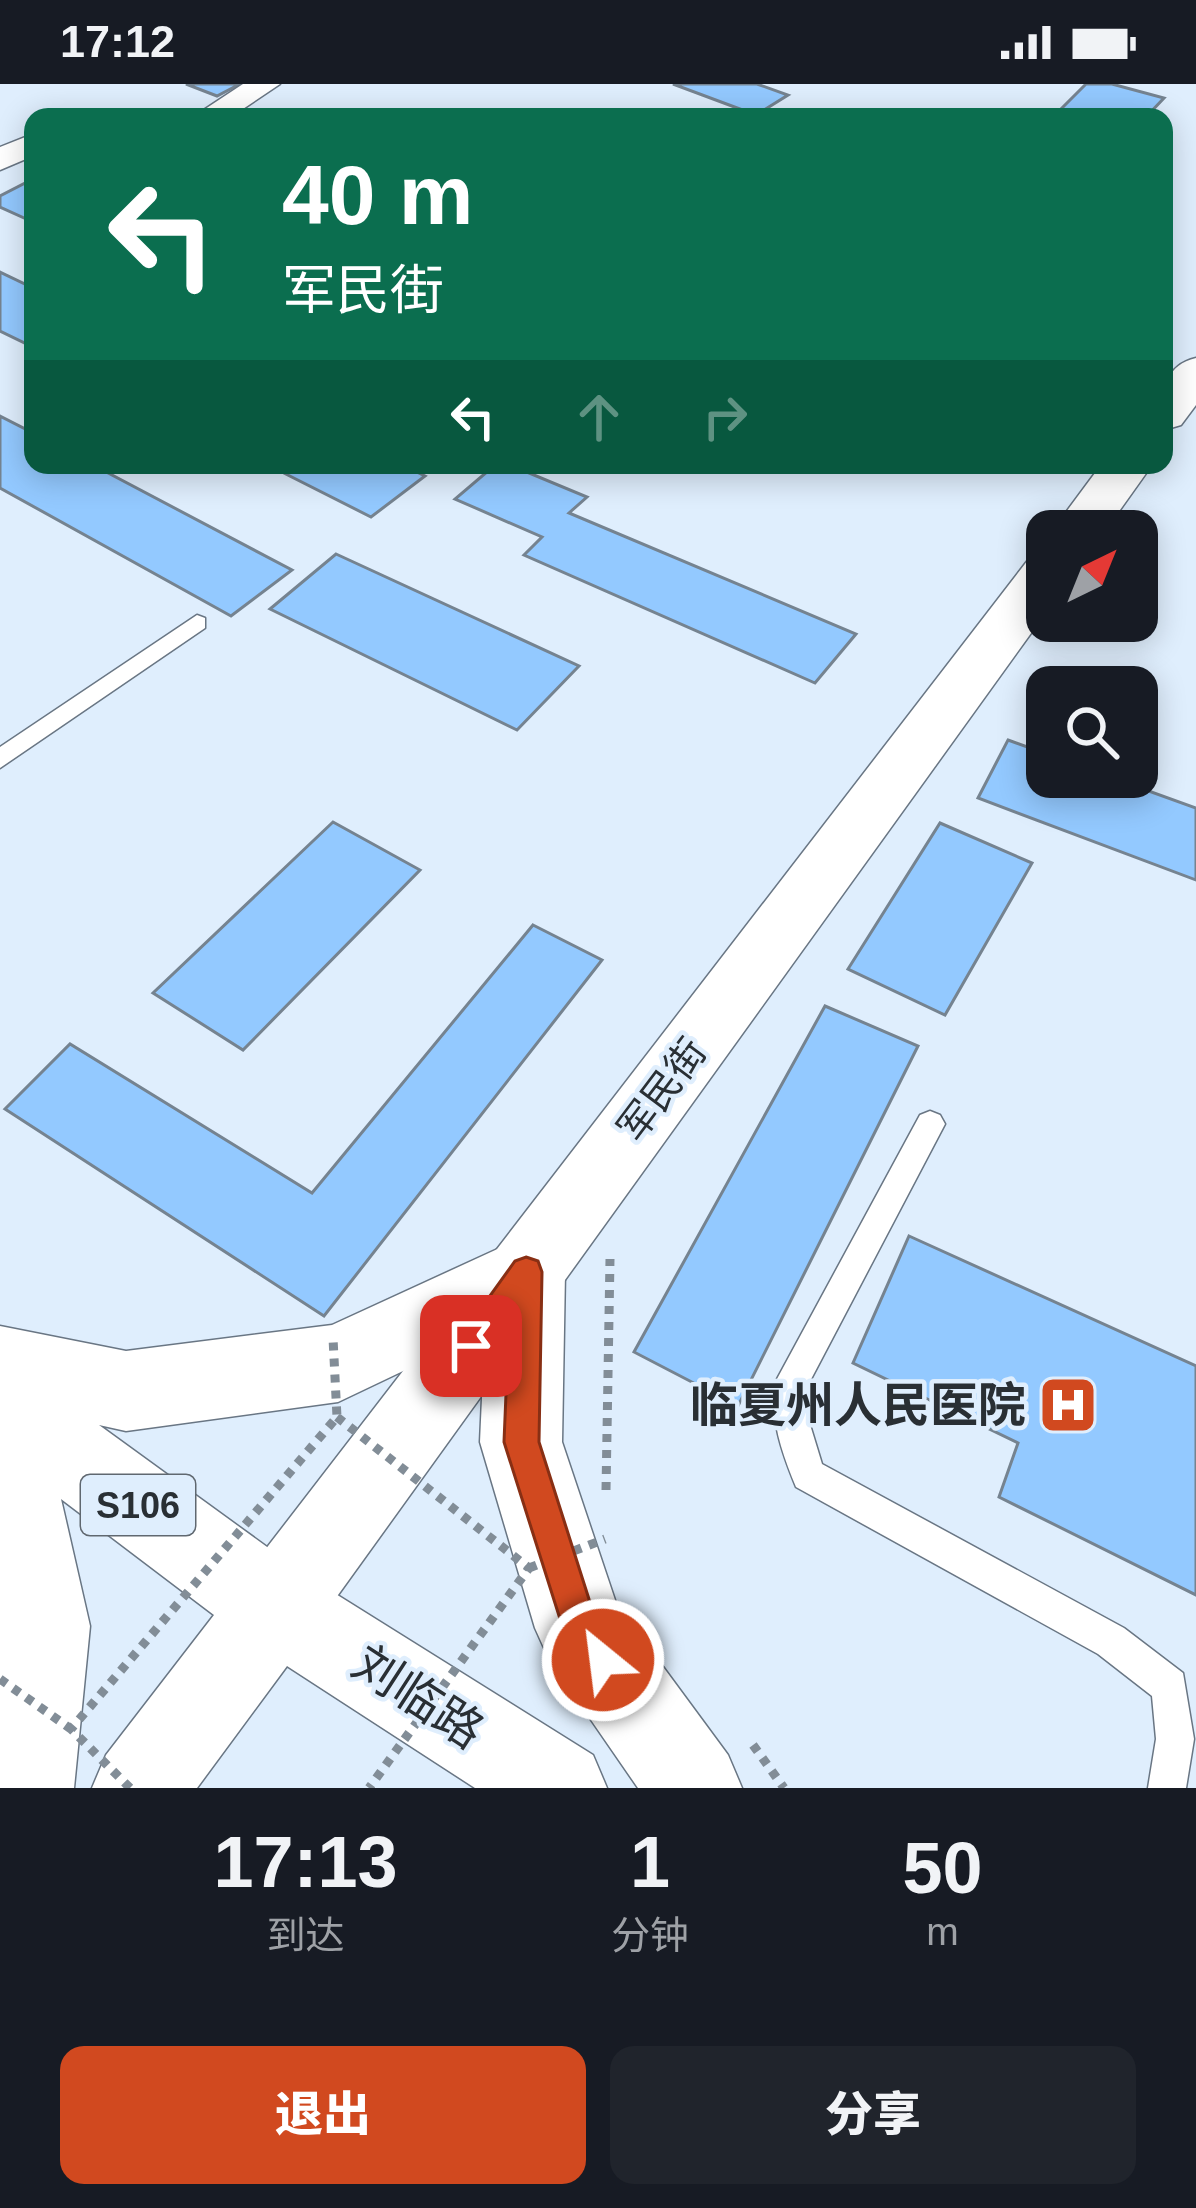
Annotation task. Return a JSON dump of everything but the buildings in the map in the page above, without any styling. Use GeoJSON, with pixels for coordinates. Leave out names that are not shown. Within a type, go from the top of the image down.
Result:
{"type":"FeatureCollection","features":[{"type":"Feature","properties":{"kind":"main road"},"geometry":{"type":"LineString","coordinates":[[1173,403],[1196,372]]}},
{"type":"Feature","properties":{"kind":"main road"},"geometry":{"type":"LineString","coordinates":[[1094,510],[1120,474]]}},
{"type":"Feature","properties":{"kind":"main road","name":"军民街"},"geometry":{"type":"LineString","coordinates":[[135,1788],[1026,600]]}},
{"type":"Feature","properties":{"kind":"main road"},"geometry":{"type":"LineString","coordinates":[[0,1365],[126,1391],[338,1363],[526,1272],[521,1442],[580,1628],[719,1759]]}},
{"type":"Feature","properties":{"kind":"main road","name":"S106"},"geometry":{"type":"LineString","coordinates":[[0,1403],[276,1606]]}},
{"type":"Feature","properties":{"kind":"main road"},"geometry":{"type":"LineString","coordinates":[[0,1450],[11,1465],[46,1626],[49,1759]]}},
{"type":"Feature","properties":{"kind":"main road","name":"刘临路"},"geometry":{"type":"LineString","coordinates":[[276,1606],[560,1788]]}},
{"type":"Feature","properties":{"kind":"street"},"geometry":{"type":"LineString","coordinates":[[225,108],[266,84]]}},
{"type":"Feature","properties":{"kind":"lane"},"geometry":{"type":"LineString","coordinates":[[0,759],[197,623]]}},
{"type":"Feature","properties":{"kind":"lane"},"geometry":{"type":"LineString","coordinates":[[930,1124],[794,1379],[787,1406],[808,1475],[1112,1641],[1169,1686],[1175,1739],[1167,1788]]}},
{"type":"Feature","properties":{"kind":"path"},"geometry":{"type":"LineString","coordinates":[[610,1252],[605,1539],[619,1558]]}},
{"type":"Feature","properties":{"kind":"path"},"geometry":{"type":"LineString","coordinates":[[49,1759],[337,1417],[333,1338]]}},
{"type":"Feature","properties":{"kind":"path"},"geometry":{"type":"LineString","coordinates":[[337,1417],[529,1568]]}},
{"type":"Feature","properties":{"kind":"path"},"geometry":{"type":"LineString","coordinates":[[369,1788],[529,1568],[605,1539]]}},
{"type":"Feature","properties":{"kind":"path"},"geometry":{"type":"LineString","coordinates":[[0,1679],[49,1759],[135,1788]]}},
{"type":"Feature","properties":{"kind":"path"},"geometry":{"type":"LineString","coordinates":[[719,1759],[784,1788]]}},
{"type":"Feature","properties":{"kind":"place","name":"临夏州人民医院"},"geometry":{"type":"Point","coordinates":[1068,1405]}},
{"type":"Feature","properties":{"kind":"route"},"geometry":{"type":"LineString","coordinates":[[471,1346],[526,1272],[521,1442],[580,1628],[603,1660]]}}]}
